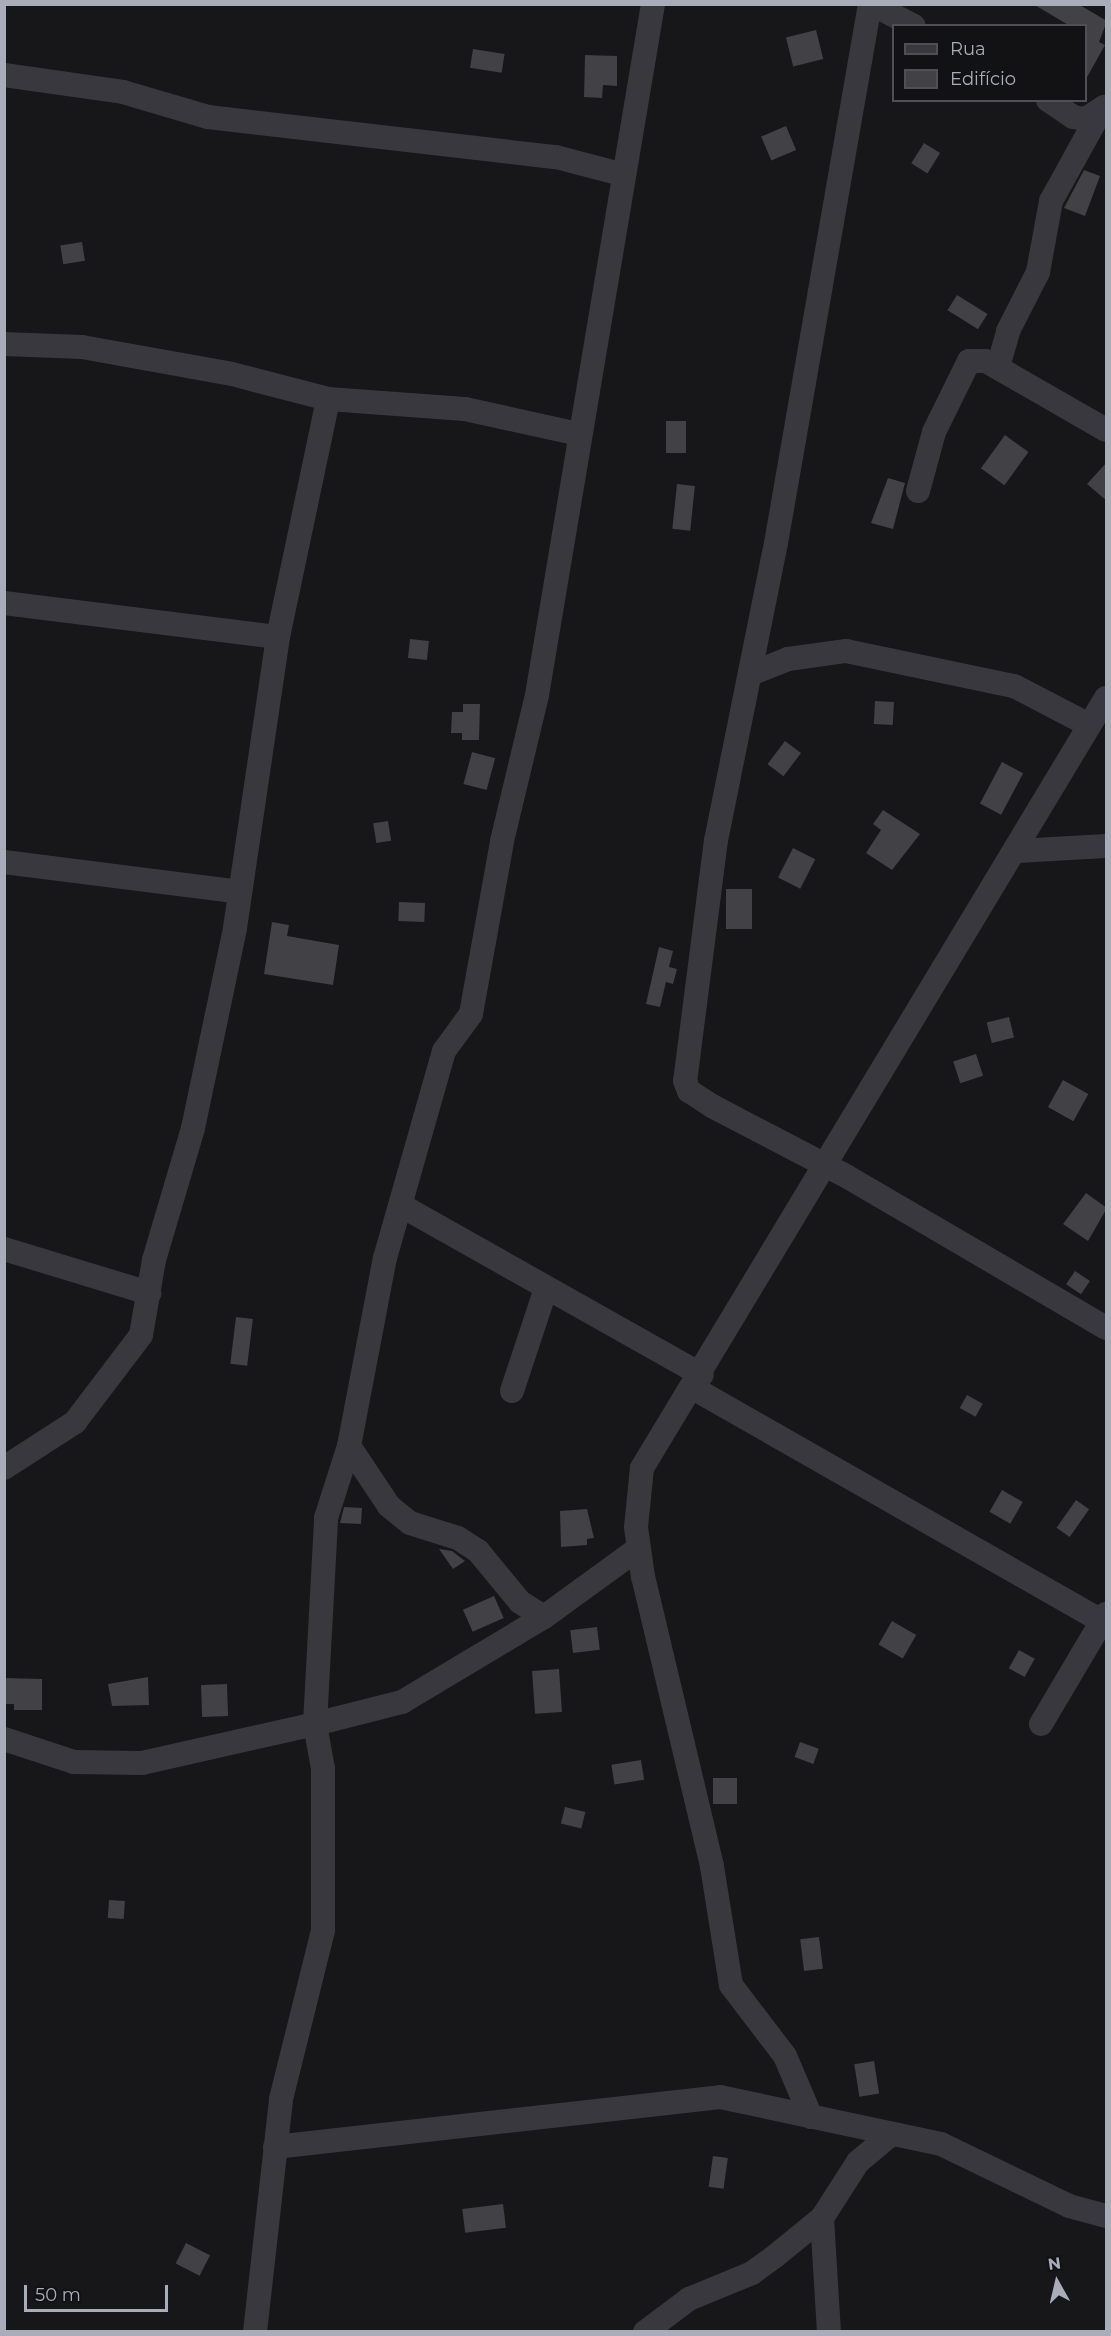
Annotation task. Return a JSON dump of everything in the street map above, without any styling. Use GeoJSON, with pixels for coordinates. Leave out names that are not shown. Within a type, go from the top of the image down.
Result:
{"type":"FeatureCollection","features":[{"type":"Feature","properties":{"kind":"street"},"geometry":{"type":"LineString","coordinates":[[255,2331],[275,2147],[291,2041],[323,1930],[323,1769],[315,1724],[320,1560],[326,1518],[349,1446],[385,1258],[402,1206],[444,1051],[471,1014],[502,841],[537,695],[621,174],[653,4]]}},
{"type":"Feature","properties":{"kind":"street"},"geometry":{"type":"LineString","coordinates":[[910,24],[871,4],[750,674],[716,840],[685,1081],[689,1091],[712,1106],[1107,1328]]}},
{"type":"Feature","properties":{"kind":"street"},"geometry":{"type":"LineString","coordinates":[[4,75],[123,92],[208,117],[556,157],[621,174]]}},
{"type":"Feature","properties":{"kind":"street"},"geometry":{"type":"LineString","coordinates":[[1051,102],[1073,117],[1102,110]]}},
{"type":"Feature","properties":{"kind":"street"},"geometry":{"type":"LineString","coordinates":[[998,368],[1008,331],[1038,272],[1051,201],[1102,110]]}},
{"type":"Feature","properties":{"kind":"street"},"geometry":{"type":"LineString","coordinates":[[4,344],[82,347],[232,374],[328,399],[465,409],[579,434]]}},
{"type":"Feature","properties":{"kind":"street"},"geometry":{"type":"LineString","coordinates":[[918,491],[934,432],[959,372],[969,361],[998,368],[1107,430]]}},
{"type":"Feature","properties":{"kind":"street"},"geometry":{"type":"LineString","coordinates":[[4,1468],[75,1422],[141,1335],[164,1218],[195,1116],[240,892],[278,637],[328,399]]}},
{"type":"Feature","properties":{"kind":"street"},"geometry":{"type":"LineString","coordinates":[[4,603],[278,637]]}},
{"type":"Feature","properties":{"kind":"street"},"geometry":{"type":"LineString","coordinates":[[757,636],[788,659]]}},
{"type":"Feature","properties":{"kind":"street"},"geometry":{"type":"LineString","coordinates":[[750,674],[788,659],[846,651],[1014,686],[1089,725]]}},
{"type":"Feature","properties":{"kind":"street"},"geometry":{"type":"LineString","coordinates":[[811,2117],[785,2056],[731,1985],[712,1866],[670,1703],[639,1548],[642,1468],[697,1381],[950,949],[1017,851],[1089,725],[1107,698]]}},
{"type":"Feature","properties":{"kind":"street"},"geometry":{"type":"LineString","coordinates":[[1017,851],[1107,846]]}},
{"type":"Feature","properties":{"kind":"street"},"geometry":{"type":"LineString","coordinates":[[4,862],[240,892]]}},
{"type":"Feature","properties":{"kind":"street"},"geometry":{"type":"LineString","coordinates":[[402,1206],[546,1288],[697,1381],[1105,1620],[1041,1724]]}},
{"type":"Feature","properties":{"kind":"street"},"geometry":{"type":"LineString","coordinates":[[4,1249],[149,1293]]}},
{"type":"Feature","properties":{"kind":"street"},"geometry":{"type":"LineString","coordinates":[[512,1391],[546,1288]]}},
{"type":"Feature","properties":{"kind":"street"},"geometry":{"type":"LineString","coordinates":[[349,1446],[388,1506],[410,1523],[458,1538],[478,1551],[520,1602],[544,1617]]}},
{"type":"Feature","properties":{"kind":"street"},"geometry":{"type":"LineString","coordinates":[[4,1739],[74,1762],[142,1763],[402,1702],[544,1617],[639,1548]]}},
{"type":"Feature","properties":{"kind":"street"},"geometry":{"type":"LineString","coordinates":[[275,2147],[720,2097],[889,2136],[941,2144],[1070,2206],[1107,2216]]}},
{"type":"Feature","properties":{"kind":"street"},"geometry":{"type":"LineString","coordinates":[[645,2331],[689,2299],[752,2273],[822,2218],[858,2162],[889,2136]]}},
{"type":"Feature","properties":{"kind":"street"},"geometry":{"type":"LineString","coordinates":[[822,2218],[829,2331]]}},
{"type":"Feature","properties":{"kind":"building"},"geometry":{"type":"Polygon","coordinates":[[[1033,4],[1078,4],[1107,21],[1099,42],[1105,45],[1087,77],[1087,24],[1067,24],[1033,4]]]}},
{"type":"Feature","properties":{"kind":"building"},"geometry":{"type":"Polygon","coordinates":[[[816,30],[823,59],[793,67],[786,37],[816,30]]]}},
{"type":"Feature","properties":{"kind":"building"},"geometry":{"type":"Polygon","coordinates":[[[473,49],[505,54],[502,73],[470,68],[473,49]]]}},
{"type":"Feature","properties":{"kind":"building"},"geometry":{"type":"Polygon","coordinates":[[[585,55],[617,56],[617,86],[603,85],[602,98],[584,97],[585,55]]]}},
{"type":"Feature","properties":{"kind":"building"},"geometry":{"type":"Polygon","coordinates":[[[786,126],[796,150],[771,160],[761,137],[786,126]]]}},
{"type":"Feature","properties":{"kind":"building"},"geometry":{"type":"Polygon","coordinates":[[[924,143],[940,153],[927,173],[911,163],[924,143]]]}},
{"type":"Feature","properties":{"kind":"building"},"geometry":{"type":"Polygon","coordinates":[[[1084,170],[1100,176],[1085,216],[1064,208],[1084,170]]]}},
{"type":"Feature","properties":{"kind":"building"},"geometry":{"type":"Polygon","coordinates":[[[82,242],[85,261],[63,264],[60,245],[82,242]]]}},
{"type":"Feature","properties":{"kind":"building"},"geometry":{"type":"Polygon","coordinates":[[[957,295],[988,314],[978,329],[947,310],[957,295]]]}},
{"type":"Feature","properties":{"kind":"building"},"geometry":{"type":"Polygon","coordinates":[[[666,421],[686,421],[686,453],[666,453],[666,421]]]}},
{"type":"Feature","properties":{"kind":"building"},"geometry":{"type":"Polygon","coordinates":[[[1005,435],[1028,452],[1004,485],[981,468],[1005,435]]]}},
{"type":"Feature","properties":{"kind":"building"},"geometry":{"type":"Polygon","coordinates":[[[1107,462],[1107,501],[1087,484],[1107,462]]]}},
{"type":"Feature","properties":{"kind":"building"},"geometry":{"type":"Polygon","coordinates":[[[888,478],[905,483],[893,529],[871,523],[888,478]]]}},
{"type":"Feature","properties":{"kind":"building"},"geometry":{"type":"Polygon","coordinates":[[[677,484],[695,486],[690,531],[672,529],[677,484]]]}},
{"type":"Feature","properties":{"kind":"building"},"geometry":{"type":"Polygon","coordinates":[[[410,639],[429,641],[427,660],[408,658],[410,639]]]}},
{"type":"Feature","properties":{"kind":"building"},"geometry":{"type":"Polygon","coordinates":[[[875,701],[894,702],[893,725],[874,724],[875,701]]]}},
{"type":"Feature","properties":{"kind":"building"},"geometry":{"type":"Polygon","coordinates":[[[463,704],[480,704],[479,740],[462,740],[462,733],[451,733],[452,712],[463,712],[463,704]]]}},
{"type":"Feature","properties":{"kind":"building"},"geometry":{"type":"Polygon","coordinates":[[[785,741],[801,753],[784,776],[768,764],[785,741]]]}},
{"type":"Feature","properties":{"kind":"building"},"geometry":{"type":"Polygon","coordinates":[[[472,752],[495,758],[487,790],[463,784],[472,752]]]}},
{"type":"Feature","properties":{"kind":"building"},"geometry":{"type":"Polygon","coordinates":[[[1002,762],[1023,773],[1001,815],[980,803],[1002,762]]]}},
{"type":"Feature","properties":{"kind":"building"},"geometry":{"type":"Polygon","coordinates":[[[883,810],[920,834],[892,870],[866,853],[881,830],[873,824],[883,810]]]}},
{"type":"Feature","properties":{"kind":"building"},"geometry":{"type":"Polygon","coordinates":[[[388,821],[391,841],[376,843],[373,823],[388,821]]]}},
{"type":"Feature","properties":{"kind":"building"},"geometry":{"type":"Polygon","coordinates":[[[793,848],[815,859],[800,889],[778,877],[793,848]]]}},
{"type":"Feature","properties":{"kind":"building"},"geometry":{"type":"Polygon","coordinates":[[[726,889],[752,889],[752,929],[726,929],[726,889]]]}},
{"type":"Feature","properties":{"kind":"building"},"geometry":{"type":"Polygon","coordinates":[[[399,902],[425,903],[424,922],[398,921],[399,902]]]}},
{"type":"Feature","properties":{"kind":"building"},"geometry":{"type":"Polygon","coordinates":[[[272,922],[289,925],[287,936],[339,945],[333,985],[264,974],[272,922]]]}},
{"type":"Feature","properties":{"kind":"building"},"geometry":{"type":"Polygon","coordinates":[[[659,947],[673,951],[669,967],[677,969],[673,984],[666,982],[660,1007],[646,1004],[659,947]]]}},
{"type":"Feature","properties":{"kind":"building"},"geometry":{"type":"Polygon","coordinates":[[[1009,1017],[1014,1037],[992,1043],[987,1023],[1009,1017]]]}},
{"type":"Feature","properties":{"kind":"building"},"geometry":{"type":"Polygon","coordinates":[[[976,1054],[983,1076],[960,1083],[953,1061],[976,1054]]]}},
{"type":"Feature","properties":{"kind":"building"},"geometry":{"type":"Polygon","coordinates":[[[1063,1080],[1088,1094],[1073,1121],[1048,1107],[1063,1080]]]}},
{"type":"Feature","properties":{"kind":"building"},"geometry":{"type":"Polygon","coordinates":[[[1086,1193],[1107,1208],[1088,1241],[1063,1224],[1086,1193]]]}},
{"type":"Feature","properties":{"kind":"building"},"geometry":{"type":"Polygon","coordinates":[[[1075,1271],[1090,1281],[1081,1294],[1066,1284],[1075,1271]]]}},
{"type":"Feature","properties":{"kind":"building"},"geometry":{"type":"Polygon","coordinates":[[[236,1317],[253,1319],[247,1366],[230,1364],[236,1317]]]}},
{"type":"Feature","properties":{"kind":"building"},"geometry":{"type":"Polygon","coordinates":[[[967,1395],[983,1404],[975,1417],[960,1408],[967,1395]]]}},
{"type":"Feature","properties":{"kind":"building"},"geometry":{"type":"Polygon","coordinates":[[[1002,1490],[1023,1502],[1010,1524],[990,1512],[1002,1490]]]}},
{"type":"Feature","properties":{"kind":"building"},"geometry":{"type":"Polygon","coordinates":[[[1076,1500],[1089,1509],[1070,1537],[1056,1528],[1076,1500]]]}},
{"type":"Feature","properties":{"kind":"building"},"geometry":{"type":"Polygon","coordinates":[[[344,1507],[362,1508],[361,1524],[340,1523],[344,1507]]]}},
{"type":"Feature","properties":{"kind":"building"},"geometry":{"type":"Polygon","coordinates":[[[587,1509],[594,1538],[587,1539],[587,1545],[561,1547],[560,1511],[587,1509]]]}},
{"type":"Feature","properties":{"kind":"building"},"geometry":{"type":"Polygon","coordinates":[[[439,1549],[452,1551],[465,1561],[453,1569],[439,1549]]]}},
{"type":"Feature","properties":{"kind":"building"},"geometry":{"type":"Polygon","coordinates":[[[494,1596],[504,1618],[473,1632],[463,1610],[494,1596]]]}},
{"type":"Feature","properties":{"kind":"building"},"geometry":{"type":"Polygon","coordinates":[[[892,1621],[916,1635],[903,1658],[878,1644],[892,1621]]]}},
{"type":"Feature","properties":{"kind":"building"},"geometry":{"type":"Polygon","coordinates":[[[597,1627],[600,1650],[573,1653],[570,1630],[597,1627]]]}},
{"type":"Feature","properties":{"kind":"building"},"geometry":{"type":"Polygon","coordinates":[[[1019,1650],[1035,1659],[1025,1677],[1009,1668],[1019,1650]]]}},
{"type":"Feature","properties":{"kind":"building"},"geometry":{"type":"Polygon","coordinates":[[[559,1669],[562,1712],[535,1714],[532,1671],[559,1669]]]}},
{"type":"Feature","properties":{"kind":"building"},"geometry":{"type":"Polygon","coordinates":[[[148,1677],[149,1705],[112,1706],[108,1684],[148,1677]]]}},
{"type":"Feature","properties":{"kind":"building"},"geometry":{"type":"Polygon","coordinates":[[[4,1678],[42,1679],[42,1710],[14,1710],[14,1704],[4,1704],[4,1678]]]}},
{"type":"Feature","properties":{"kind":"building"},"geometry":{"type":"Polygon","coordinates":[[[227,1684],[228,1716],[202,1717],[201,1685],[227,1684]]]}},
{"type":"Feature","properties":{"kind":"building"},"geometry":{"type":"Polygon","coordinates":[[[800,1742],[819,1749],[813,1764],[795,1757],[800,1742]]]}},
{"type":"Feature","properties":{"kind":"building"},"geometry":{"type":"Polygon","coordinates":[[[641,1760],[644,1780],[614,1784],[611,1765],[641,1760]]]}},
{"type":"Feature","properties":{"kind":"building"},"geometry":{"type":"Polygon","coordinates":[[[713,1778],[737,1778],[737,1804],[713,1804],[713,1778]]]}},
{"type":"Feature","properties":{"kind":"building"},"geometry":{"type":"Polygon","coordinates":[[[565,1807],[585,1812],[581,1829],[561,1823],[565,1807]]]}},
{"type":"Feature","properties":{"kind":"building"},"geometry":{"type":"Polygon","coordinates":[[[109,1900],[125,1901],[124,1919],[108,1918],[109,1900]]]}},
{"type":"Feature","properties":{"kind":"building"},"geometry":{"type":"Polygon","coordinates":[[[819,1937],[823,1969],[804,1971],[800,1939],[819,1937]]]}},
{"type":"Feature","properties":{"kind":"building"},"geometry":{"type":"Polygon","coordinates":[[[874,2061],[879,2094],[859,2097],[854,2064],[874,2061]]]}},
{"type":"Feature","properties":{"kind":"building"},"geometry":{"type":"Polygon","coordinates":[[[713,2156],[728,2158],[724,2189],[709,2187],[713,2156]]]}},
{"type":"Feature","properties":{"kind":"building"},"geometry":{"type":"Polygon","coordinates":[[[503,2204],[506,2228],[465,2233],[462,2209],[503,2204]]]}},
{"type":"Feature","properties":{"kind":"building"},"geometry":{"type":"Polygon","coordinates":[[[186,2243],[210,2255],[200,2276],[176,2263],[186,2243]]]}}]}
